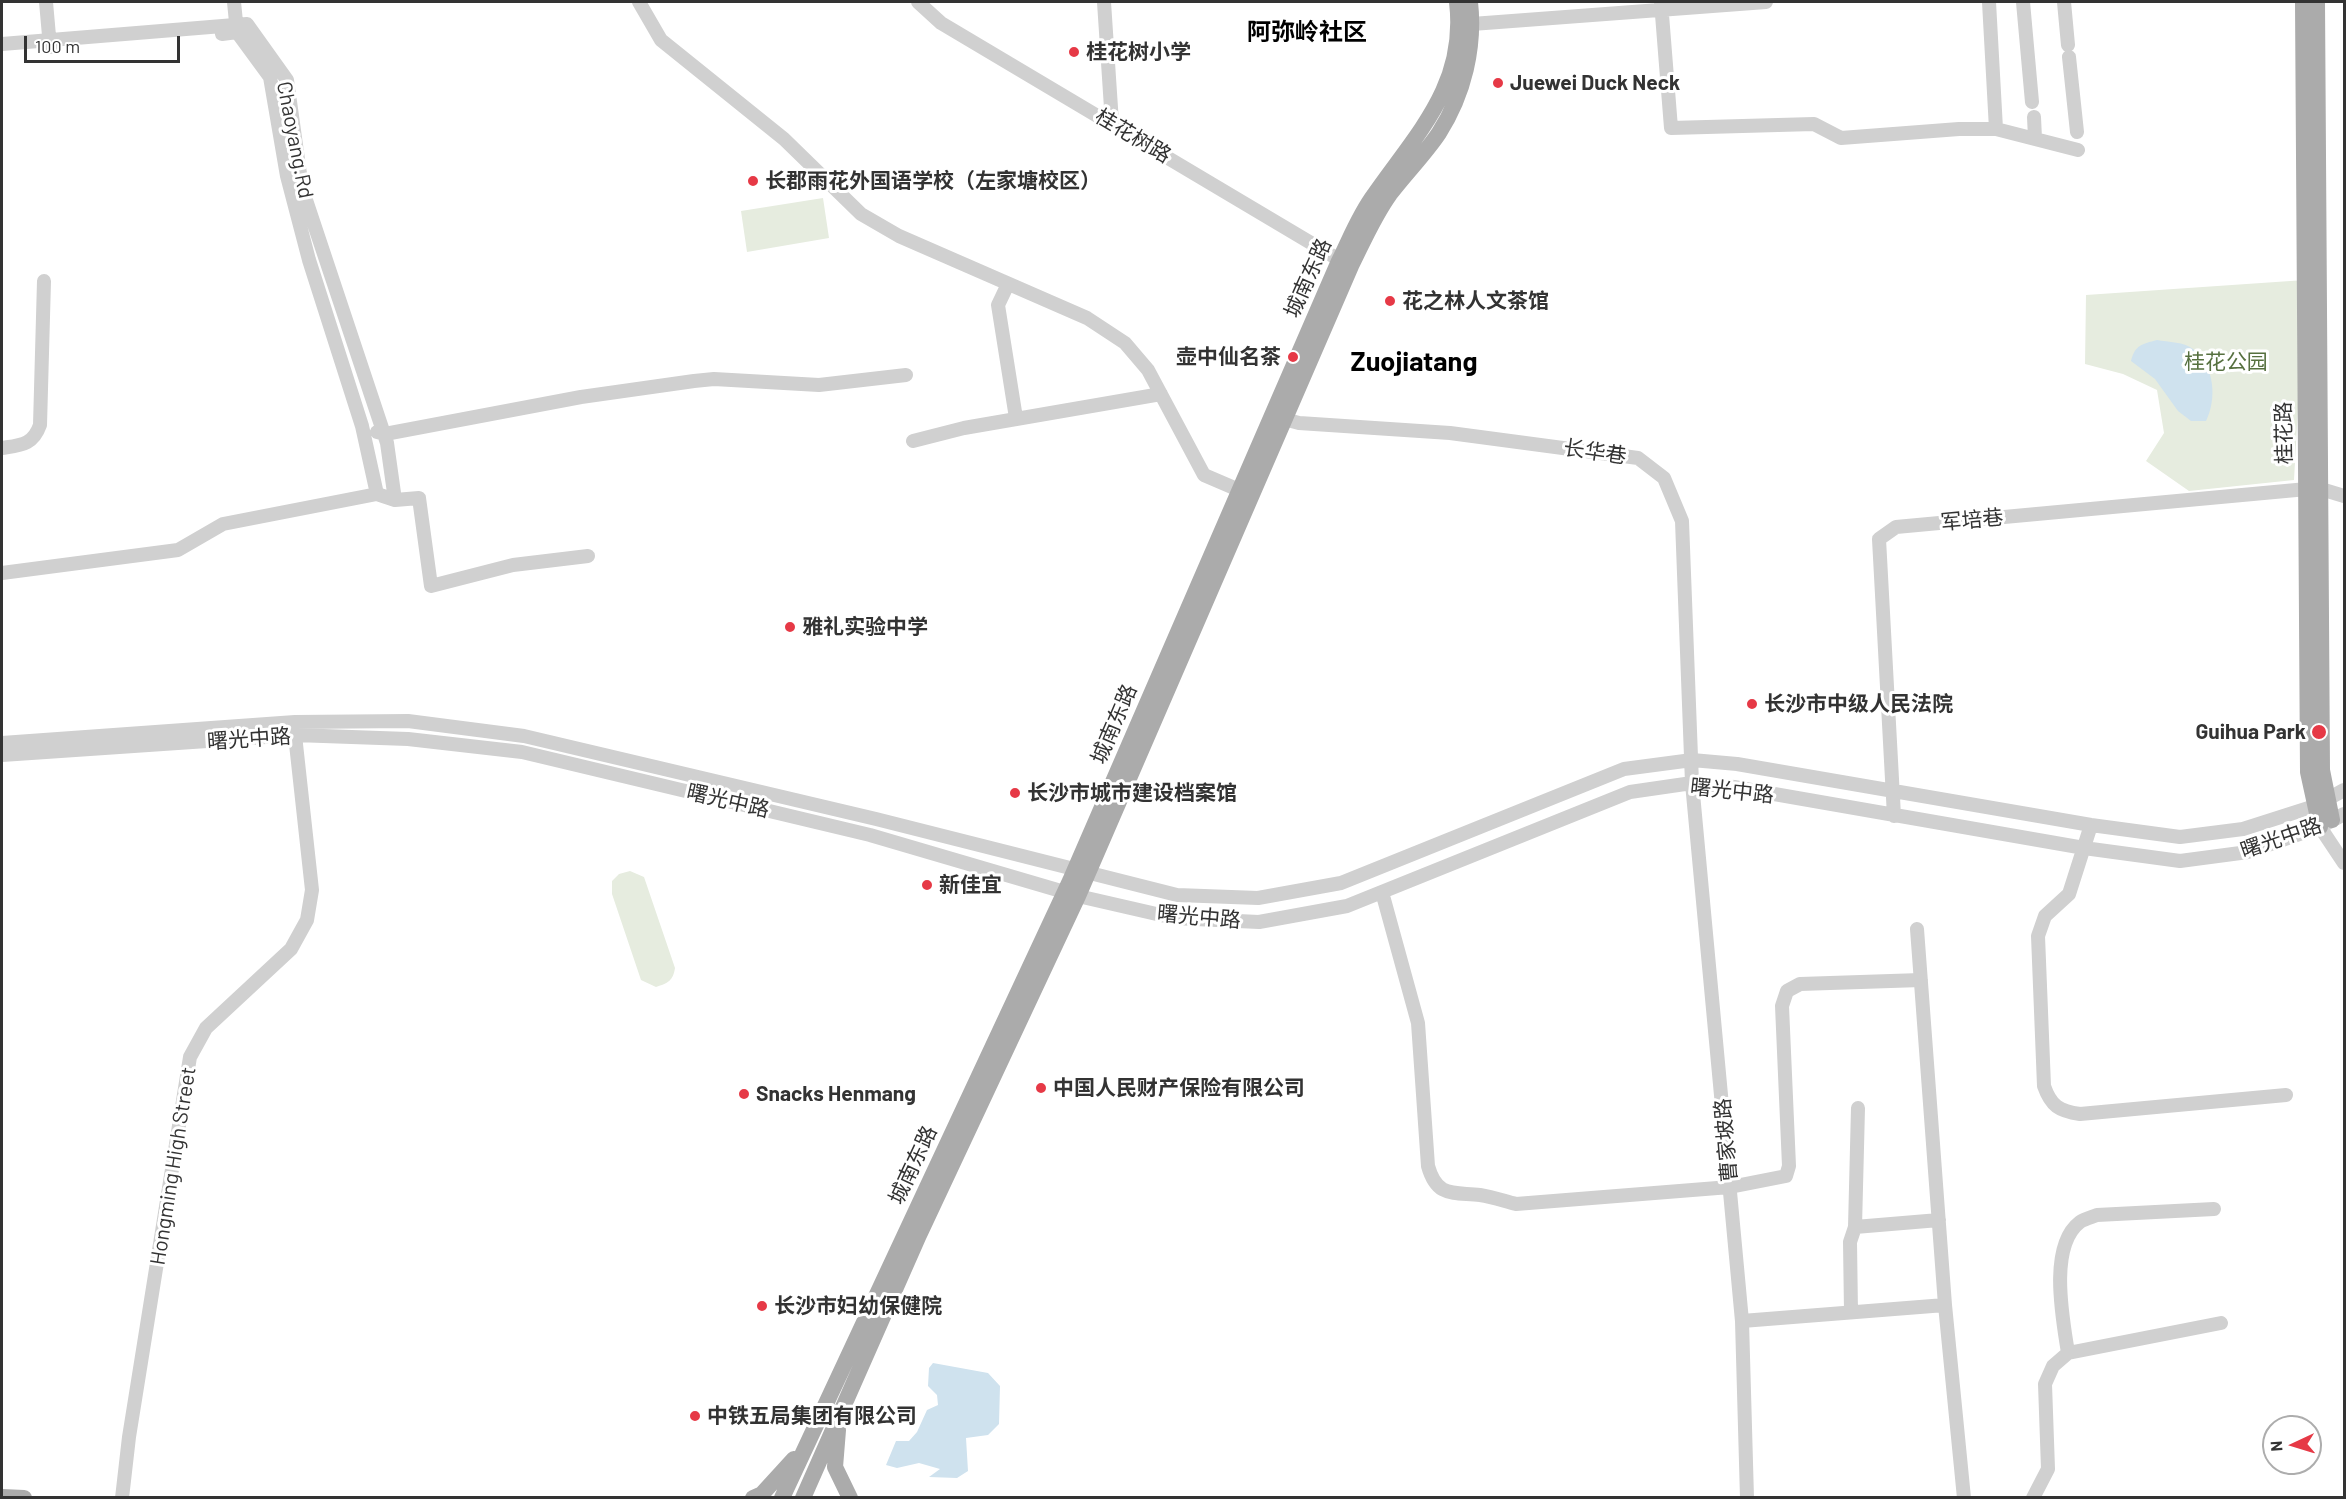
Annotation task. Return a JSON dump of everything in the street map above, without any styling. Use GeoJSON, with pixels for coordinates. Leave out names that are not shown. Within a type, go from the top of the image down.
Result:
{"type":"FeatureCollection","features":[{"type":"Feature","properties":{"kind":"main road","name":"城南东路"},"geometry":{"type":"LineString","coordinates":[[1081,872],[1284,419],[1370,201],[1435,111],[1447,81],[1457,41],[1460,24],[1457,2]]}},
{"type":"Feature","properties":{"kind":"main road","name":"城南东路"},"geometry":{"type":"LineString","coordinates":[[803,1497],[1072,894],[1239,490],[1345,263],[1390,195],[1431,143],[1447,117],[1464,79],[1472,24],[1470,2]]}},
{"type":"Feature","properties":{"kind":"main road","name":"桂花路"},"geometry":{"type":"LineString","coordinates":[[2303,2],[2314,489]]}},
{"type":"Feature","properties":{"kind":"main road","name":"桂花路"},"geometry":{"type":"LineString","coordinates":[[2317,2],[2314,489],[2308,772],[2332,820]]}},
{"type":"Feature","properties":{"kind":"main road","name":"城南东路"},"geometry":{"type":"LineString","coordinates":[[782,1497],[1072,894]]}},
{"type":"Feature","properties":{"kind":"main road"},"geometry":{"type":"LineString","coordinates":[[839,1416],[834,1467],[850,1497]]}},
{"type":"Feature","properties":{"kind":"main road"},"geometry":{"type":"LineString","coordinates":[[753,1497],[762,1494],[805,1448]]}},
{"type":"Feature","properties":{"kind":"main road"},"geometry":{"type":"LineString","coordinates":[[2,1497],[24,1497]]}},
{"type":"Feature","properties":{"kind":"street"},"geometry":{"type":"LineString","coordinates":[[46,2],[50,44]]}},
{"type":"Feature","properties":{"kind":"street"},"geometry":{"type":"LineString","coordinates":[[2,45],[50,44],[237,29],[234,2]]}},
{"type":"Feature","properties":{"kind":"street"},"geometry":{"type":"LineString","coordinates":[[639,2],[661,39],[784,139],[861,214],[899,236],[1087,318],[1125,343],[1148,370],[1204,475],[1239,490]]}},
{"type":"Feature","properties":{"kind":"street","name":"桂花树路"},"geometry":{"type":"LineString","coordinates":[[918,2],[941,23],[1345,263]]}},
{"type":"Feature","properties":{"kind":"street"},"geometry":{"type":"LineString","coordinates":[[1104,2],[1112,123]]}},
{"type":"Feature","properties":{"kind":"street"},"geometry":{"type":"LineString","coordinates":[[1472,24],[1661,6],[1766,2]]}},
{"type":"Feature","properties":{"kind":"street"},"geometry":{"type":"LineString","coordinates":[[1989,2],[1996,129]]}},
{"type":"Feature","properties":{"kind":"street"},"geometry":{"type":"LineString","coordinates":[[2023,2],[2032,102]]}},
{"type":"Feature","properties":{"kind":"street"},"geometry":{"type":"LineString","coordinates":[[2064,2],[2077,132]]}},
{"type":"Feature","properties":{"kind":"street"},"geometry":{"type":"LineString","coordinates":[[1661,6],[1671,128],[1814,124],[1841,138],[1959,129],[1996,129],[2078,150]]}},
{"type":"Feature","properties":{"kind":"street","name":"Chaoyang.Rd"},"geometry":{"type":"LineString","coordinates":[[376,494],[362,426],[287,176],[270,77],[237,29],[247,24],[287,80],[302,188],[385,434],[395,500]]}},
{"type":"Feature","properties":{"kind":"street"},"geometry":{"type":"LineString","coordinates":[[2,52],[50,44]]}},
{"type":"Feature","properties":{"kind":"street"},"geometry":{"type":"LineString","coordinates":[[2034,117],[2035,138]]}},
{"type":"Feature","properties":{"kind":"street"},"geometry":{"type":"LineString","coordinates":[[2,448],[25,445],[36,437],[40,425],[44,281]]}},
{"type":"Feature","properties":{"kind":"street"},"geometry":{"type":"LineString","coordinates":[[1008,284],[998,305],[1016,418]]}},
{"type":"Feature","properties":{"kind":"street"},"geometry":{"type":"LineString","coordinates":[[362,426],[385,434],[580,397],[694,381],[819,385],[906,375]]}},
{"type":"Feature","properties":{"kind":"street"},"geometry":{"type":"LineString","coordinates":[[913,441],[1016,418],[1161,394]]}},
{"type":"Feature","properties":{"kind":"street","name":"长华巷"},"geometry":{"type":"LineString","coordinates":[[1284,419],[1299,423],[1450,433],[1638,458],[1664,478],[1682,521],[1692,783]]}},
{"type":"Feature","properties":{"kind":"street","name":"军培巷"},"geometry":{"type":"LineString","coordinates":[[1894,816],[1879,539],[1896,527],[2314,489],[2344,496]]}},
{"type":"Feature","properties":{"kind":"street"},"geometry":{"type":"LineString","coordinates":[[2,573],[178,550],[223,524],[376,494],[395,500],[419,498],[431,586],[513,565],[588,556]]}},
{"type":"Feature","properties":{"kind":"street","name":"曙光中路"},"geometry":{"type":"LineString","coordinates":[[2,743],[295,722],[420,723],[524,736],[876,819],[1081,872],[1189,895],[1258,898],[1341,884],[1624,769],[1692,760],[1737,764],[2091,825],[2180,837],[2243,829],[2321,802],[2344,790]]}},
{"type":"Feature","properties":{"kind":"street","name":"曙光中路"},"geometry":{"type":"LineString","coordinates":[[2,755],[295,735],[408,739],[522,752],[870,835],[1072,894],[1174,918],[1259,922],[1347,906],[1630,792],[1692,783],[1734,788],[2084,848],[2180,861],[2248,852],[2332,820]]}},
{"type":"Feature","properties":{"kind":"street","name":"Hongming High Street"},"geometry":{"type":"LineString","coordinates":[[122,1497],[129,1437],[190,1058],[206,1028],[291,949],[307,920],[312,890],[295,735]]}},
{"type":"Feature","properties":{"kind":"street","name":"曹家坡路"},"geometry":{"type":"LineString","coordinates":[[1692,783],[1742,1320],[1747,1497]]}},
{"type":"Feature","properties":{"kind":"street"},"geometry":{"type":"LineString","coordinates":[[2332,820],[2344,863]]}},
{"type":"Feature","properties":{"kind":"street"},"geometry":{"type":"LineString","coordinates":[[2091,825],[2069,894],[2045,916],[2038,936],[2044,1086],[2050,1102],[2061,1111],[2080,1114],[2286,1095]]}},
{"type":"Feature","properties":{"kind":"street"},"geometry":{"type":"LineString","coordinates":[[1382,892],[1418,1023],[1428,1166],[1437,1186],[1455,1194],[1494,1197],[1516,1204],[1730,1187],[1786,1176],[1789,1166],[1782,1005],[1787,991],[1800,984],[1921,980]]}},
{"type":"Feature","properties":{"kind":"street"},"geometry":{"type":"LineString","coordinates":[[1917,929],[1945,1305],[1964,1497]]}},
{"type":"Feature","properties":{"kind":"street"},"geometry":{"type":"LineString","coordinates":[[1851,1312],[1850,1242],[1855,1227],[1858,1108]]}},
{"type":"Feature","properties":{"kind":"street"},"geometry":{"type":"LineString","coordinates":[[2067,1353],[2058,1282],[2070,1234],[2080,1222],[2097,1215],[2214,1209]]}},
{"type":"Feature","properties":{"kind":"street"},"geometry":{"type":"LineString","coordinates":[[1855,1227],[1939,1220]]}},
{"type":"Feature","properties":{"kind":"street"},"geometry":{"type":"LineString","coordinates":[[1742,1320],[1945,1305]]}},
{"type":"Feature","properties":{"kind":"street"},"geometry":{"type":"LineString","coordinates":[[2032,1497],[2048,1469],[2045,1384],[2053,1366],[2067,1353],[2221,1323]]}},
{"type":"Feature","properties":{"kind":"green space"},"geometry":{"type":"Polygon","coordinates":[[[823,198],[829,238],[747,252],[741,211],[823,198]]]}},
{"type":"Feature","properties":{"kind":"green space","name":"桂花公园"},"geometry":{"type":"Polygon","coordinates":[[[2305,280],[2294,480],[2189,491],[2146,461],[2164,433],[2157,390],[2123,374],[2085,364],[2086,295],[2305,280]]]}},
{"type":"Feature","properties":{"kind":"green space"},"geometry":{"type":"Polygon","coordinates":[[[630,871],[644,877],[675,968],[669,981],[656,987],[641,980],[612,894],[612,881],[619,874],[630,871]]]}},
{"type":"Feature","properties":{"kind":"water"},"geometry":{"type":"Polygon","coordinates":[[[2157,340],[2190,347],[2206,364],[2213,393],[2206,421],[2191,421],[2178,411],[2155,379],[2131,361],[2140,346],[2157,340]]]}},
{"type":"Feature","properties":{"kind":"water"},"geometry":{"type":"Polygon","coordinates":[[[933,1363],[988,1373],[1000,1386],[999,1424],[988,1435],[966,1438],[968,1471],[957,1478],[929,1477],[940,1469],[919,1463],[897,1468],[886,1465],[896,1441],[909,1441],[917,1432],[927,1410],[938,1405],[937,1395],[928,1386],[929,1368],[933,1363]]]}},
{"type":"Feature","properties":{"kind":"place","name":"桂花树小学"},"geometry":{"type":"Point","coordinates":[1074,52]}},
{"type":"Feature","properties":{"kind":"place","name":"Juewei Duck Neck"},"geometry":{"type":"Point","coordinates":[1498,83]}},
{"type":"Feature","properties":{"kind":"place","name":"长郡雨花外国语学校（左家塘校区）"},"geometry":{"type":"Point","coordinates":[753,181]}},
{"type":"Feature","properties":{"kind":"place","name":"花之林人文茶馆"},"geometry":{"type":"Point","coordinates":[1390,301]}},
{"type":"Feature","properties":{"kind":"place","name":"壶中仙名茶"},"geometry":{"type":"Point","coordinates":[1293,357]}},
{"type":"Feature","properties":{"kind":"place","name":"雅礼实验中学"},"geometry":{"type":"Point","coordinates":[790,627]}},
{"type":"Feature","properties":{"kind":"place","name":"长沙市中级人民法院"},"geometry":{"type":"Point","coordinates":[1752,704]}},
{"type":"Feature","properties":{"kind":"place","name":"Guihua Park"},"geometry":{"type":"Point","coordinates":[2319,732]}},
{"type":"Feature","properties":{"kind":"place","name":"长沙市城市建设档案馆"},"geometry":{"type":"Point","coordinates":[1015,793]}},
{"type":"Feature","properties":{"kind":"place","name":"新佳宜"},"geometry":{"type":"Point","coordinates":[927,885]}},
{"type":"Feature","properties":{"kind":"place","name":"中国人民财产保险有限公司"},"geometry":{"type":"Point","coordinates":[1041,1088]}},
{"type":"Feature","properties":{"kind":"place","name":"Snacks Henmang"},"geometry":{"type":"Point","coordinates":[744,1094]}},
{"type":"Feature","properties":{"kind":"place","name":"长沙市妇幼保健院"},"geometry":{"type":"Point","coordinates":[762,1306]}},
{"type":"Feature","properties":{"kind":"place","name":"中铁五局集团有限公司"},"geometry":{"type":"Point","coordinates":[695,1416]}},
{"type":"Feature","properties":{"kind":"district","name":"阿弥岭社区"},"geometry":{"type":"Point","coordinates":[1307,32]}},
{"type":"Feature","properties":{"kind":"district","name":"Zuojiatang"},"geometry":{"type":"Point","coordinates":[1414,362]}}]}
